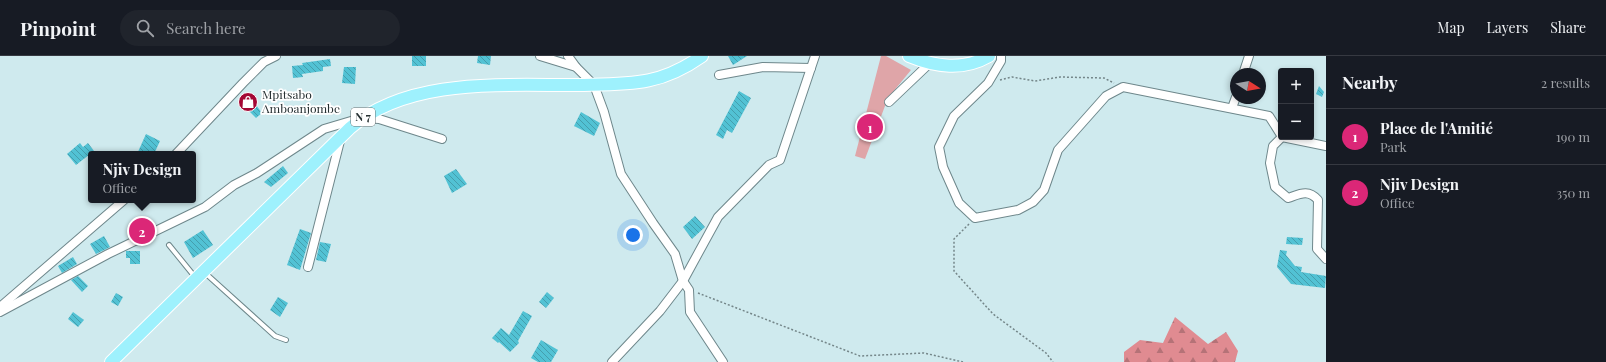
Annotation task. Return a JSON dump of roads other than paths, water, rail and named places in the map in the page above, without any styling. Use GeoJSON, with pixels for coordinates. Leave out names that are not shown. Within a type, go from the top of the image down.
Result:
{"type":"FeatureCollection","features":[{"type":"Feature","properties":{"kind":"main road","name":"N 7"},"geometry":{"type":"LineString","coordinates":[[111,362],[361,118],[382,105],[398,99],[426,92],[487,86],[594,84],[628,85],[661,78],[678,72],[702,56]]}},
{"type":"Feature","properties":{"kind":"main road"},"geometry":{"type":"LineString","coordinates":[[909,56],[948,67],[970,64],[989,56]]}},
{"type":"Feature","properties":{"kind":"street"},"geometry":{"type":"LineString","coordinates":[[179,151],[264,62],[276,56]]}},
{"type":"Feature","properties":{"kind":"street"},"geometry":{"type":"LineString","coordinates":[[540,56],[576,67]]}},
{"type":"Feature","properties":{"kind":"street"},"geometry":{"type":"LineString","coordinates":[[568,56],[576,67],[594,84],[604,112],[621,174],[652,224],[675,254],[683,282],[688,290],[690,312],[723,362]]}},
{"type":"Feature","properties":{"kind":"street"},"geometry":{"type":"LineString","coordinates":[[612,362],[660,311],[683,282],[718,217],[769,164],[780,160],[815,56]]}},
{"type":"Feature","properties":{"kind":"street"},"geometry":{"type":"LineString","coordinates":[[1001,56],[1001,61],[988,83],[954,116],[939,147],[943,167],[959,203],[975,218],[1018,210],[1032,202],[1044,190],[1058,150],[1106,96],[1123,87],[1269,116],[1278,130]]}},
{"type":"Feature","properties":{"kind":"street"},"geometry":{"type":"LineString","coordinates":[[1245,68],[1249,56]]}},
{"type":"Feature","properties":{"kind":"street"},"geometry":{"type":"LineString","coordinates":[[889,102],[930,63]]}},
{"type":"Feature","properties":{"kind":"street"},"geometry":{"type":"LineString","coordinates":[[719,74],[763,67],[811,68]]}},
{"type":"Feature","properties":{"kind":"street"},"geometry":{"type":"LineString","coordinates":[[1232,108],[1233,104]]}},
{"type":"Feature","properties":{"kind":"street"},"geometry":{"type":"LineString","coordinates":[[0,312],[108,254],[153,234],[204,207],[234,185],[257,173],[324,129],[361,118],[379,119],[442,139]]}},
{"type":"Feature","properties":{"kind":"street"},"geometry":{"type":"LineString","coordinates":[[308,267],[342,137]]}},
{"type":"Feature","properties":{"kind":"street"},"geometry":{"type":"LineString","coordinates":[[1278,140],[1273,146],[1270,163],[1275,187],[1288,198],[1306,192],[1313,194],[1318,200],[1317,249],[1326,259]]}},
{"type":"Feature","properties":{"kind":"street"},"geometry":{"type":"LineString","coordinates":[[1300,140],[1326,146]]}},
{"type":"Feature","properties":{"kind":"street"},"geometry":{"type":"LineString","coordinates":[[0,307],[121,203]]}},
{"type":"Feature","properties":{"kind":"lane"},"geometry":{"type":"LineString","coordinates":[[169,245],[200,275],[275,336],[286,340]]}},
{"type":"Feature","properties":{"kind":"place","name":"Mpitsabo Amboanjombe"},"geometry":{"type":"Point","coordinates":[248,102]}},
{"type":"Feature","properties":{"kind":"place","name":"Place de l'Amitié"},"geometry":{"type":"Point","coordinates":[870,127]}},
{"type":"Feature","properties":{"kind":"place","name":"Njiv Design"},"geometry":{"type":"Point","coordinates":[142,231]}}]}
